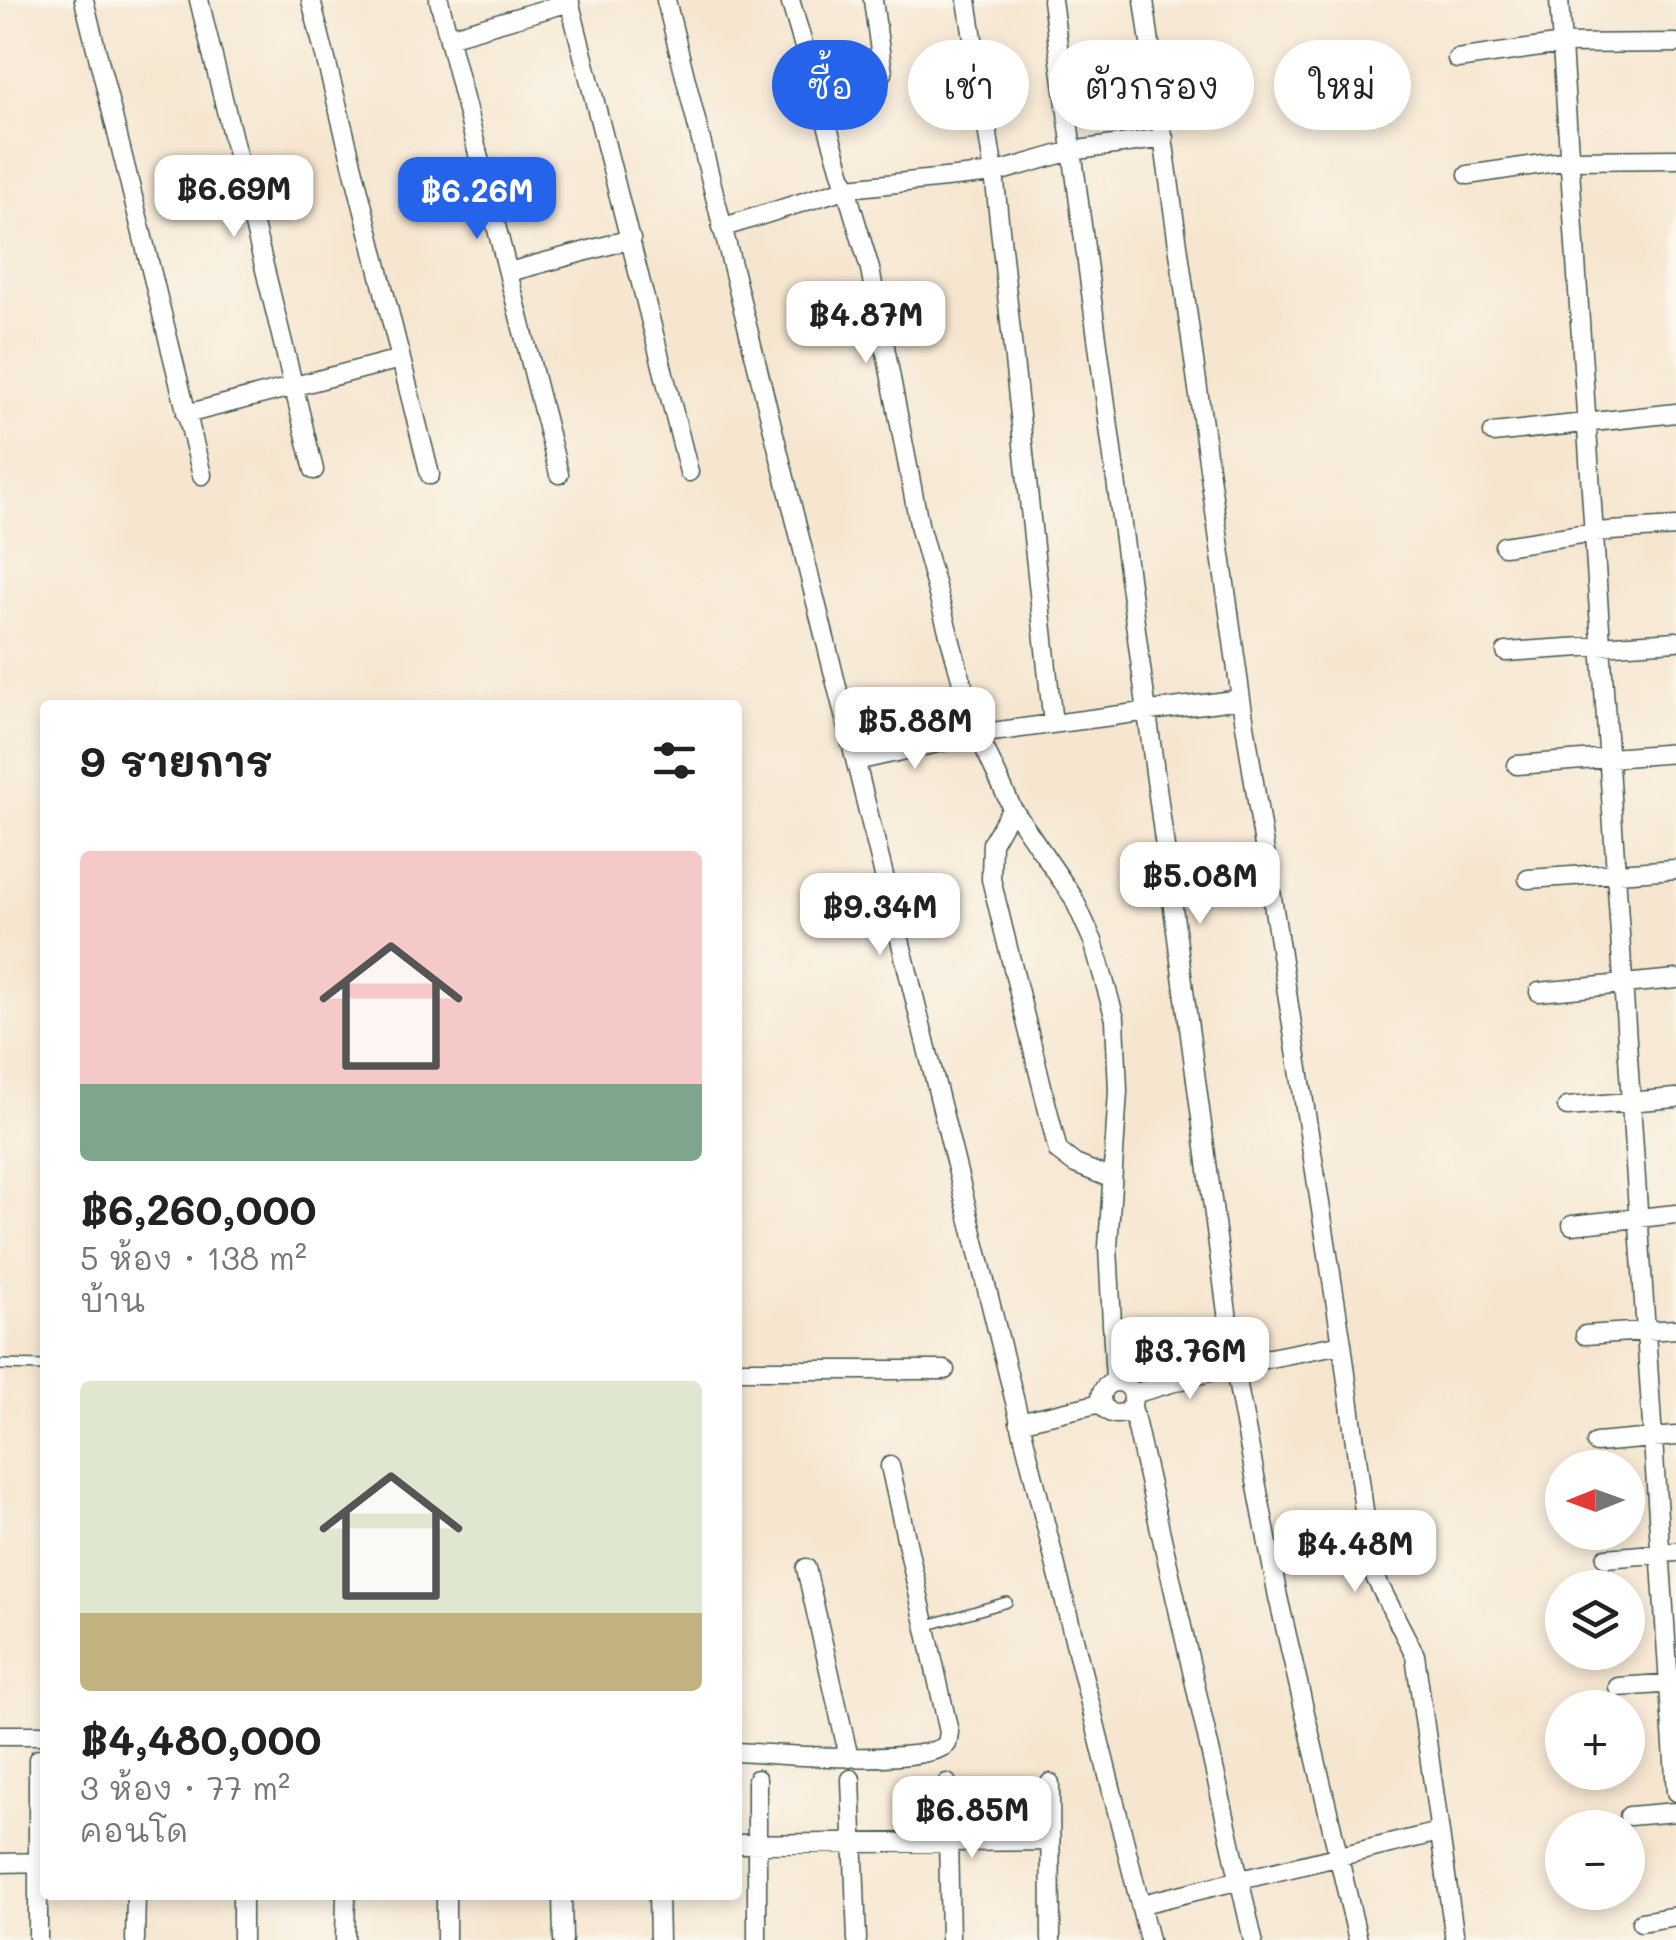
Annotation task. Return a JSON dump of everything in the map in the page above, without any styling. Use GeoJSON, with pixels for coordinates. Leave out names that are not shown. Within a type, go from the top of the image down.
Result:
{"type":"FeatureCollection","features":[{"type":"Feature","properties":{"kind":"street"},"geometry":{"type":"LineString","coordinates":[[199,0],[314,470]]}},
{"type":"Feature","properties":{"kind":"street"},"geometry":{"type":"LineString","coordinates":[[311,0],[430,475]]}},
{"type":"Feature","properties":{"kind":"street"},"geometry":{"type":"LineString","coordinates":[[439,0],[558,474]]}},
{"type":"Feature","properties":{"kind":"street"},"geometry":{"type":"LineString","coordinates":[[666,0],[1150,1940]]}},
{"type":"Feature","properties":{"kind":"street"},"geometry":{"type":"LineString","coordinates":[[790,0],[848,188],[891,367],[920,529],[975,748],[988,739],[1053,724],[1241,699]]}},
{"type":"Feature","properties":{"kind":"street"},"geometry":{"type":"LineString","coordinates":[[873,0],[878,40]]}},
{"type":"Feature","properties":{"kind":"street"},"geometry":{"type":"LineString","coordinates":[[967,0],[994,173],[1053,724]]}},
{"type":"Feature","properties":{"kind":"street"},"geometry":{"type":"LineString","coordinates":[[1052,0],[1234,1365],[1278,1597],[1358,1940]]}},
{"type":"Feature","properties":{"kind":"street"},"geometry":{"type":"LineString","coordinates":[[1144,0],[1241,699],[1342,1344],[1372,1571],[1413,1645],[1455,1940]]}},
{"type":"Feature","properties":{"kind":"street"},"geometry":{"type":"LineString","coordinates":[[1559,0],[1653,1438],[1668,1553],[1676,1792]]}},
{"type":"Feature","properties":{"kind":"street"},"geometry":{"type":"LineString","coordinates":[[448,37],[570,1],[689,472]]}},
{"type":"Feature","properties":{"kind":"street"},"geometry":{"type":"LineString","coordinates":[[91,2],[202,475]]}},
{"type":"Feature","properties":{"kind":"street"},"geometry":{"type":"LineString","coordinates":[[1457,59],[1562,44],[1676,43]]}},
{"type":"Feature","properties":{"kind":"street"},"geometry":{"type":"LineString","coordinates":[[722,228],[848,188],[994,173],[1071,151],[1164,138]]}},
{"type":"Feature","properties":{"kind":"street"},"geometry":{"type":"LineString","coordinates":[[1468,175],[1569,160],[1676,159]]}},
{"type":"Feature","properties":{"kind":"street"},"geometry":{"type":"LineString","coordinates":[[509,272],[631,239]]}},
{"type":"Feature","properties":{"kind":"street"},"geometry":{"type":"LineString","coordinates":[[186,414],[400,359]]}},
{"type":"Feature","properties":{"kind":"street"},"geometry":{"type":"LineString","coordinates":[[1493,433],[1676,413]]}},
{"type":"Feature","properties":{"kind":"street"},"geometry":{"type":"LineString","coordinates":[[1504,546],[1594,532],[1676,527]]}},
{"type":"Feature","properties":{"kind":"street"},"geometry":{"type":"LineString","coordinates":[[1506,652],[1676,641]]}},
{"type":"Feature","properties":{"kind":"street"},"geometry":{"type":"LineString","coordinates":[[856,762],[969,729]]}},
{"type":"Feature","properties":{"kind":"street"},"geometry":{"type":"LineString","coordinates":[[988,739],[1012,808],[1073,896],[1108,988],[1118,1056],[1108,1248],[1115,1381]]}},
{"type":"Feature","properties":{"kind":"street"},"geometry":{"type":"LineString","coordinates":[[1517,766],[1676,752]]}},
{"type":"Feature","properties":{"kind":"street"},"geometry":{"type":"LineString","coordinates":[[1012,808],[992,843],[991,879],[1058,1151],[1075,1164],[1110,1178]]}},
{"type":"Feature","properties":{"kind":"street"},"geometry":{"type":"LineString","coordinates":[[1528,879],[1676,869]]}},
{"type":"Feature","properties":{"kind":"street"},"geometry":{"type":"LineString","coordinates":[[1539,992],[1676,978]]}},
{"type":"Feature","properties":{"kind":"street"},"geometry":{"type":"LineString","coordinates":[[1566,1108],[1676,1098]]}},
{"type":"Feature","properties":{"kind":"street"},"geometry":{"type":"LineString","coordinates":[[1572,1225],[1676,1214]]}},
{"type":"Feature","properties":{"kind":"street"},"geometry":{"type":"LineString","coordinates":[[1586,1335],[1676,1329]]}},
{"type":"Feature","properties":{"kind":"street"},"geometry":{"type":"LineString","coordinates":[[1101,1404],[1110,1413],[1122,1414],[1132,1400],[1234,1365],[1342,1344]]}},
{"type":"Feature","properties":{"kind":"street"},"geometry":{"type":"LineString","coordinates":[[742,1370],[945,1370]]}},
{"type":"Feature","properties":{"kind":"street"},"geometry":{"type":"LineString","coordinates":[[1101,1404],[1106,1386],[1115,1381],[1125,1384],[1132,1400],[1253,1940]]}},
{"type":"Feature","properties":{"kind":"street"},"geometry":{"type":"LineString","coordinates":[[1019,1422],[1101,1404]]}},
{"type":"Feature","properties":{"kind":"street"},"geometry":{"type":"LineString","coordinates":[[1596,1443],[1676,1436]]}},
{"type":"Feature","properties":{"kind":"street"},"geometry":{"type":"LineString","coordinates":[[742,1752],[849,1758],[931,1753],[947,1744],[949,1732],[890,1466]]}},
{"type":"Feature","properties":{"kind":"street"},"geometry":{"type":"LineString","coordinates":[[1606,1558],[1668,1553]]}},
{"type":"Feature","properties":{"kind":"street"},"geometry":{"type":"LineString","coordinates":[[806,1568],[849,1758]]}},
{"type":"Feature","properties":{"kind":"street"},"geometry":{"type":"LineString","coordinates":[[1618,1687],[1672,1683]]}},
{"type":"Feature","properties":{"kind":"street"},"geometry":{"type":"LineString","coordinates":[[0,1735],[40,1735]]}},
{"type":"Feature","properties":{"kind":"street"},"geometry":{"type":"LineString","coordinates":[[38,1758],[40,1827]]}},
{"type":"Feature","properties":{"kind":"street"},"geometry":{"type":"LineString","coordinates":[[757,1779],[746,1844],[757,1940]]}},
{"type":"Feature","properties":{"kind":"street"},"geometry":{"type":"LineString","coordinates":[[852,1779],[857,1940]]}},
{"type":"Feature","properties":{"kind":"street"},"geometry":{"type":"LineString","coordinates":[[947,1783],[950,1940]]}},
{"type":"Feature","properties":{"kind":"street"},"geometry":{"type":"LineString","coordinates":[[1050,1783],[1052,1940]]}},
{"type":"Feature","properties":{"kind":"street"},"geometry":{"type":"LineString","coordinates":[[1645,1815],[1676,1812]]}},
{"type":"Feature","properties":{"kind":"street"},"geometry":{"type":"LineString","coordinates":[[1142,1904],[1439,1832]]}},
{"type":"Feature","properties":{"kind":"street"},"geometry":{"type":"LineString","coordinates":[[746,1844],[1050,1841]]}},
{"type":"Feature","properties":{"kind":"street"},"geometry":{"type":"LineString","coordinates":[[0,1862],[40,1862]]}},
{"type":"Feature","properties":{"kind":"street"},"geometry":{"type":"LineString","coordinates":[[38,1940],[40,1888]]}},
{"type":"Feature","properties":{"kind":"street"},"geometry":{"type":"LineString","coordinates":[[134,1940],[136,1900]]}},
{"type":"Feature","properties":{"kind":"street"},"geometry":{"type":"LineString","coordinates":[[242,1900],[242,1940]]}},
{"type":"Feature","properties":{"kind":"street"},"geometry":{"type":"LineString","coordinates":[[345,1940],[346,1900]]}},
{"type":"Feature","properties":{"kind":"street"},"geometry":{"type":"LineString","coordinates":[[446,1900],[446,1940]]}},
{"type":"Feature","properties":{"kind":"street"},"geometry":{"type":"LineString","coordinates":[[562,1900],[563,1940]]}},
{"type":"Feature","properties":{"kind":"street"},"geometry":{"type":"LineString","coordinates":[[658,1900],[658,1940]]}},
{"type":"Feature","properties":{"kind":"street"},"geometry":{"type":"LineString","coordinates":[[1641,1922],[1676,1916]]}},
{"type":"Feature","properties":{"kind":"lane"},"geometry":{"type":"LineString","coordinates":[[0,1365],[40,1366]]}},
{"type":"Feature","properties":{"kind":"lane"},"geometry":{"type":"LineString","coordinates":[[925,1626],[1008,1602]]}}]}
